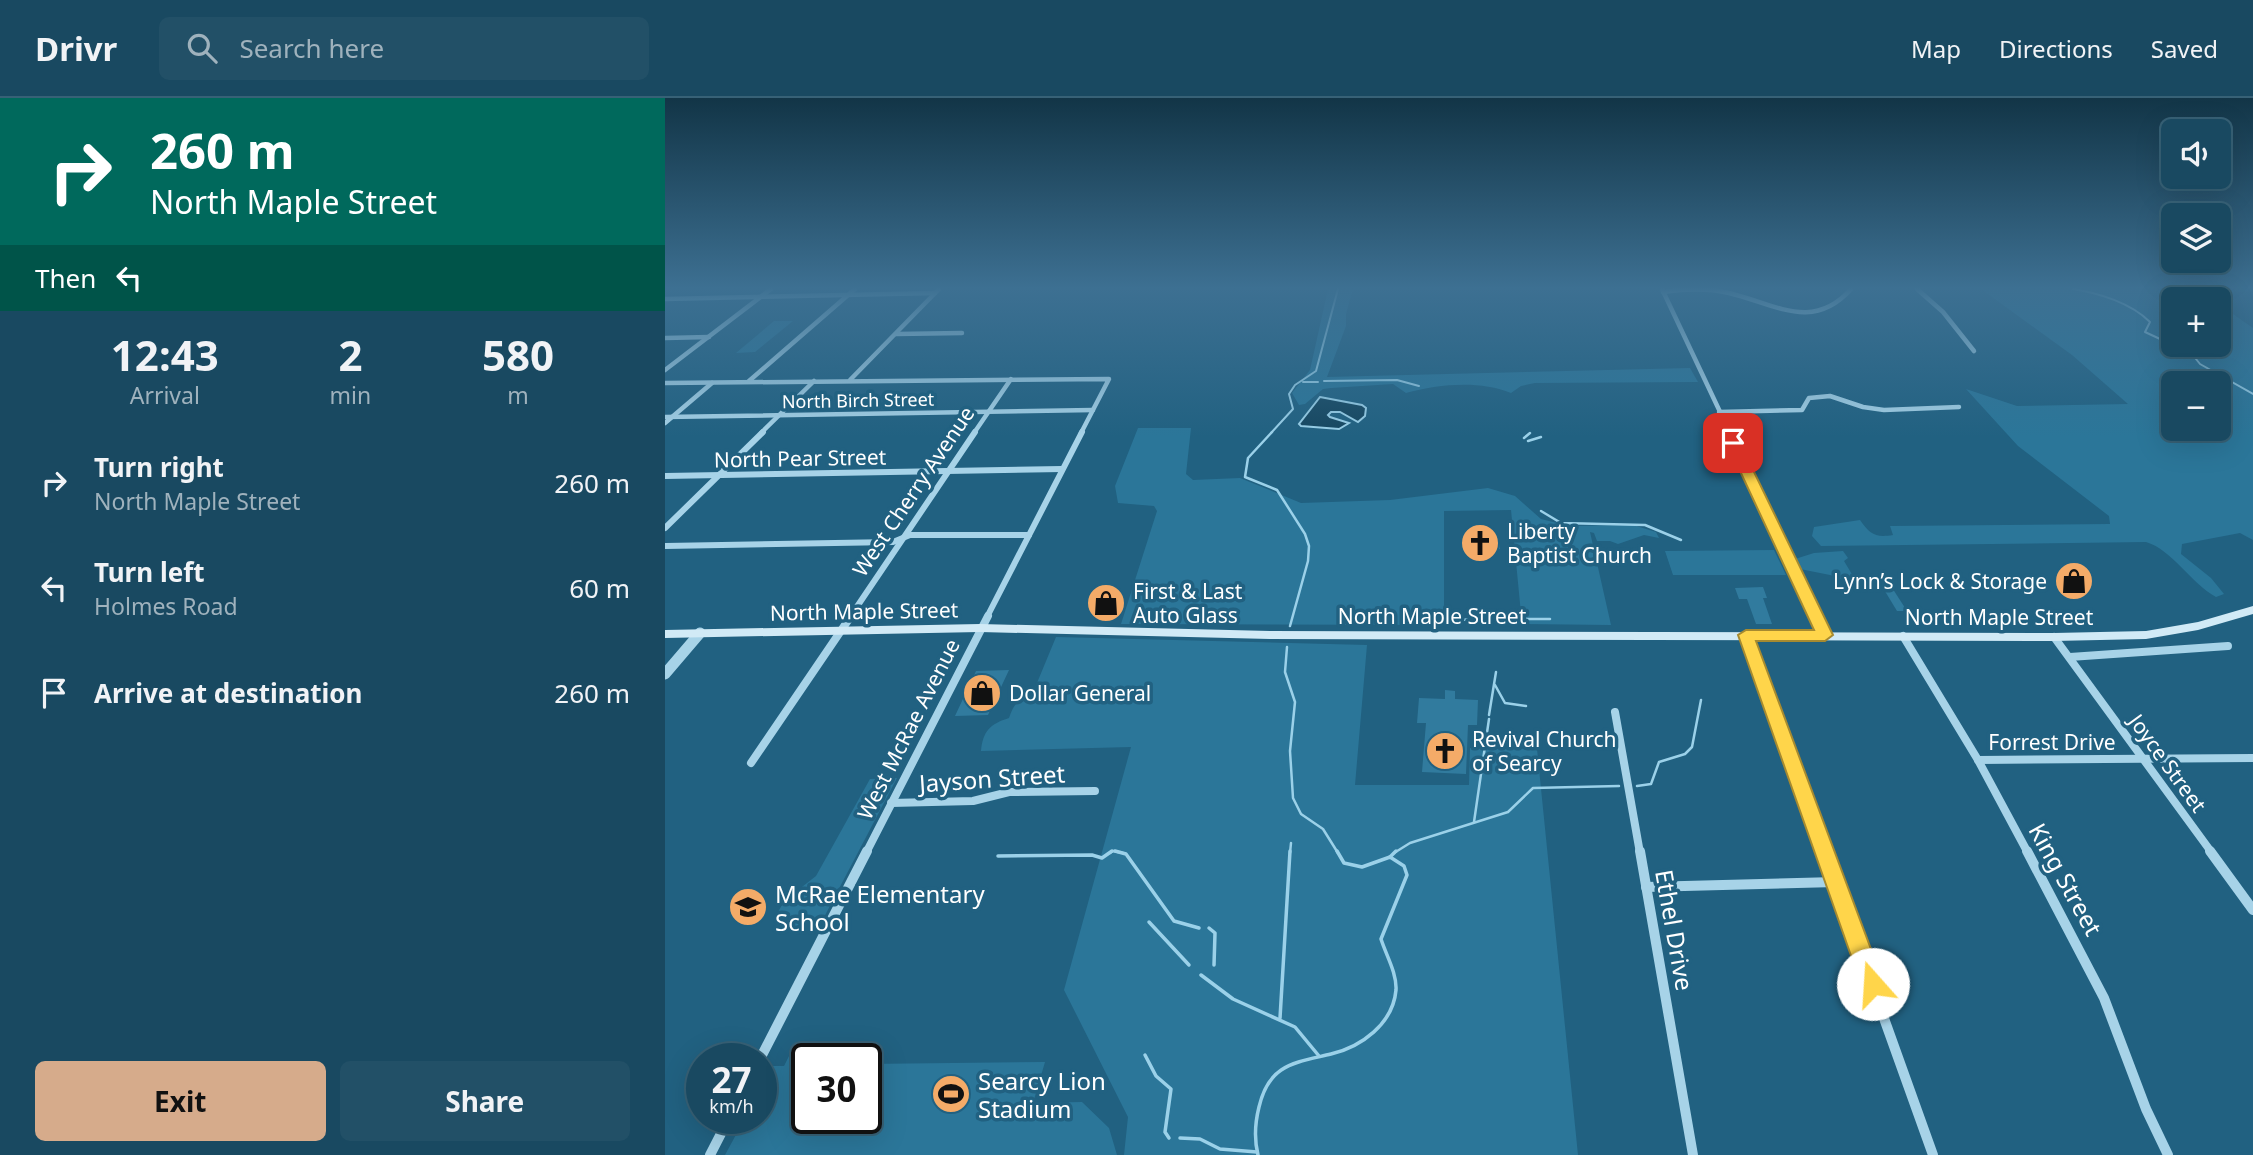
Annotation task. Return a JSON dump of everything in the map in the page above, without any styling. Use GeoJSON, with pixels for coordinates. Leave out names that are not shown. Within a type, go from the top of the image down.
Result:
{"type":"FeatureCollection","features":[{"type":"Feature","properties":{"kind":"main road","name":"North Maple Street"},"geometry":{"type":"LineString","coordinates":[[665,634],[980,628],[1270,635],[2055,637],[2146,635],[2198,626],[2253,610]]}},
{"type":"Feature","properties":{"kind":"street"},"geometry":{"type":"LineString","coordinates":[[665,370],[707,338]]}},
{"type":"Feature","properties":{"kind":"street"},"geometry":{"type":"LineString","coordinates":[[748,382],[799,338]]}},
{"type":"Feature","properties":{"kind":"street"},"geometry":{"type":"LineString","coordinates":[[850,380],[892,338]]}},
{"type":"Feature","properties":{"kind":"street"},"geometry":{"type":"LineString","coordinates":[[1685,338],[1825,635]]}},
{"type":"Feature","properties":{"kind":"street"},"geometry":{"type":"LineString","coordinates":[[1964,338],[1974,351]]}},
{"type":"Feature","properties":{"kind":"street"},"geometry":{"type":"LineString","coordinates":[[665,383],[1010,379]]}},
{"type":"Feature","properties":{"kind":"street","name":"West McRae Avenue"},"geometry":{"type":"LineString","coordinates":[[768,1043],[1109,379],[1010,379]]}},
{"type":"Feature","properties":{"kind":"street","name":"West Cherry Avenue"},"geometry":{"type":"LineString","coordinates":[[751,763],[1010,379]]}},
{"type":"Feature","properties":{"kind":"street"},"geometry":{"type":"LineString","coordinates":[[665,528],[815,381]]}},
{"type":"Feature","properties":{"kind":"street"},"geometry":{"type":"LineString","coordinates":[[665,424],[713,382]]}},
{"type":"Feature","properties":{"kind":"street"},"geometry":{"type":"LineString","coordinates":[[1719,412],[1802,411],[1809,398],[1822,395],[1869,408],[1959,407]]}},
{"type":"Feature","properties":{"kind":"street","name":"North Birch Street"},"geometry":{"type":"LineString","coordinates":[[665,417],[1093,410]]}},
{"type":"Feature","properties":{"kind":"street","name":"North Pear Street"},"geometry":{"type":"LineString","coordinates":[[665,476],[1062,469]]}},
{"type":"Feature","properties":{"kind":"street"},"geometry":{"type":"LineString","coordinates":[[665,546],[893,542],[910,535],[1029,535]]}},
{"type":"Feature","properties":{"kind":"street"},"geometry":{"type":"LineString","coordinates":[[665,674],[700,633]]}},
{"type":"Feature","properties":{"kind":"street"},"geometry":{"type":"LineString","coordinates":[[1746,635],[1933,1155]]}},
{"type":"Feature","properties":{"kind":"street","name":"King Street"},"geometry":{"type":"LineString","coordinates":[[1903,636],[1978,760],[2087,962],[2104,998],[2146,1109],[2168,1155]]}},
{"type":"Feature","properties":{"kind":"street","name":"Joyce Street"},"geometry":{"type":"LineString","coordinates":[[2055,637],[2252,907]]}},
{"type":"Feature","properties":{"kind":"street"},"geometry":{"type":"LineString","coordinates":[[2070,657],[2228,646]]}},
{"type":"Feature","properties":{"kind":"street","name":"Ethel Drive"},"geometry":{"type":"LineString","coordinates":[[1615,712],[1693,1155]]}},
{"type":"Feature","properties":{"kind":"street","name":"Forrest Drive"},"geometry":{"type":"LineString","coordinates":[[1978,760],[2253,758]]}},
{"type":"Feature","properties":{"kind":"street","name":"Jayson Street"},"geometry":{"type":"LineString","coordinates":[[891,803],[973,801],[1009,792],[1095,791]]}},
{"type":"Feature","properties":{"kind":"street"},"geometry":{"type":"LineString","coordinates":[[1646,887],[1836,882]]}},
{"type":"Feature","properties":{"kind":"street"},"geometry":{"type":"LineString","coordinates":[[710,1155],[721,1134]]}},
{"type":"Feature","properties":{"kind":"shaded area"},"geometry":{"type":"Polygon","coordinates":[[[753,338],[772,338],[755,352],[736,353],[753,338]]]}},
{"type":"Feature","properties":{"kind":"shaded area"},"geometry":{"type":"Polygon","coordinates":[[[1317,338],[1341,338],[1327,377],[1690,368],[1698,382],[1535,383],[1521,386],[1511,393],[1486,386],[1459,385],[1406,393],[1393,384],[1323,389],[1305,404],[1299,405],[1292,393],[1310,370],[1317,338]]]}},
{"type":"Feature","properties":{"kind":"shaded area"},"geometry":{"type":"Polygon","coordinates":[[[2049,338],[2161,338],[2161,357],[2231,357],[2231,338],[2253,338],[2253,540],[2240,533],[2182,544],[2181,554],[2211,578],[2224,594],[2216,597],[2207,591],[2164,552],[2146,542],[1821,546],[1812,536],[1814,527],[1860,520],[1870,532],[1882,536],[1893,535],[1890,526],[2110,524],[2109,516],[2018,446],[1966,389],[2017,406],[2128,404],[2049,338]]]}},
{"type":"Feature","properties":{"kind":"shaded area"},"geometry":{"type":"Polygon","coordinates":[[[1320,397],[1362,405],[1366,408],[1365,416],[1358,422],[1340,412],[1331,412],[1328,415],[1330,417],[1349,423],[1339,429],[1301,426],[1299,424],[1320,397]]]}},
{"type":"Feature","properties":{"kind":"shaded area"},"geometry":{"type":"Polygon","coordinates":[[[1138,428],[1191,428],[1186,474],[1193,480],[1240,478],[1301,503],[1390,500],[1488,488],[1515,496],[1541,519],[1569,526],[1633,525],[1656,532],[1659,538],[1644,535],[1618,544],[1597,541],[1594,533],[1590,532],[1611,625],[1522,624],[1511,510],[1444,511],[1444,625],[1121,624],[1157,511],[1154,506],[1118,503],[1115,486],[1138,428]]]}},
{"type":"Feature","properties":{"kind":"shaded area"},"geometry":{"type":"Polygon","coordinates":[[[1774,550],[1786,575],[1673,575],[1665,551],[1774,550]]]}},
{"type":"Feature","properties":{"kind":"shaded area"},"geometry":{"type":"Polygon","coordinates":[[[1843,551],[1848,558],[1844,561],[1859,586],[1830,575],[1800,569],[1795,559],[1814,553],[1843,551]]]}},
{"type":"Feature","properties":{"kind":"shaded area"},"geometry":{"type":"Polygon","coordinates":[[[1056,637],[1367,645],[1355,785],[1469,785],[1470,748],[1537,749],[1578,1155],[1124,1155],[1128,1117],[1064,990],[1131,747],[981,751],[989,729],[1009,718],[1017,703],[1032,695],[1056,637]]]}},
{"type":"Feature","properties":{"kind":"shaded area"},"geometry":{"type":"Polygon","coordinates":[[[897,778],[822,921],[803,931],[793,928],[776,916],[784,901],[816,876],[870,779],[897,778]]]}},
{"type":"Feature","properties":{"kind":"shaded area","name":"Searcy Lion Stadium"},"geometry":{"type":"Polygon","coordinates":[[[791,1052],[791,1134],[882,1134],[882,1064],[1045,1062],[1033,1103],[1082,1102],[1109,1128],[1117,1155],[725,1155],[736,1134],[777,1134],[777,1066],[784,1066],[791,1052]]]}},
{"type":"Feature","properties":{"kind":"building","name":"Liberty Baptist Church"},"geometry":{"type":"Polygon","coordinates":[[[1461,538],[1499,538],[1500,549],[1461,549],[1461,538]]]}},
{"type":"Feature","properties":{"kind":"building"},"geometry":{"type":"Polygon","coordinates":[[[1880,583],[1889,583],[1907,611],[1897,611],[1880,583]]]}},
{"type":"Feature","properties":{"kind":"building"},"geometry":{"type":"Polygon","coordinates":[[[1763,587],[1767,598],[1763,598],[1772,624],[1756,624],[1747,599],[1739,599],[1735,588],[1763,587]]]}},
{"type":"Feature","properties":{"kind":"building","name":"Dollar General"},"geometry":{"type":"Polygon","coordinates":[[[1009,670],[988,715],[955,716],[976,671],[1009,670]]]}},
{"type":"Feature","properties":{"kind":"building","name":"Revival Church of Searcy"},"geometry":{"type":"Polygon","coordinates":[[[1445,690],[1455,691],[1455,699],[1478,700],[1477,725],[1468,725],[1466,774],[1422,772],[1426,723],[1417,723],[1419,698],[1445,699],[1445,690]]]}},
{"type":"Feature","properties":{"kind":"waterway"},"geometry":{"type":"LineString","coordinates":[[1271,433],[1293,409],[1289,394],[1295,385],[1316,371],[1325,338]]}},
{"type":"Feature","properties":{"kind":"waterway"},"geometry":{"type":"LineString","coordinates":[[2194,357],[2200,364],[2253,394]]}},
{"type":"Feature","properties":{"kind":"waterway"},"geometry":{"type":"LineString","coordinates":[[1324,381],[1397,380],[1419,386]]}},
{"type":"Feature","properties":{"kind":"waterway"},"geometry":{"type":"LineString","coordinates":[[1303,382],[1318,382]]}},
{"type":"Feature","properties":{"kind":"waterway"},"geometry":{"type":"LineString","coordinates":[[1272,432],[1248,458],[1245,477],[1277,490],[1305,534],[1309,546],[1308,561],[1290,626]]}},
{"type":"Feature","properties":{"kind":"waterway"},"geometry":{"type":"LineString","coordinates":[[1524,438],[1530,433]]}},
{"type":"Feature","properties":{"kind":"waterway"},"geometry":{"type":"LineString","coordinates":[[1528,441],[1541,437]]}},
{"type":"Feature","properties":{"kind":"waterway"},"geometry":{"type":"LineString","coordinates":[[1541,511],[1561,523],[1645,525],[1681,540]]}},
{"type":"Feature","properties":{"kind":"waterway"},"geometry":{"type":"LineString","coordinates":[[1448,620],[1495,619]]}},
{"type":"Feature","properties":{"kind":"waterway"},"geometry":{"type":"LineString","coordinates":[[1519,619],[1550,619]]}},
{"type":"Feature","properties":{"kind":"waterway"},"geometry":{"type":"LineString","coordinates":[[1287,647],[1285,672],[1295,702],[1290,751],[1293,798],[1301,814],[1323,829],[1338,853]]}},
{"type":"Feature","properties":{"kind":"waterway"},"geometry":{"type":"LineString","coordinates":[[1489,715],[1496,672]]}},
{"type":"Feature","properties":{"kind":"waterway"},"geometry":{"type":"LineString","coordinates":[[1495,685],[1505,703],[1526,706]]}},
{"type":"Feature","properties":{"kind":"waterway"},"geometry":{"type":"LineString","coordinates":[[1637,786],[1651,784],[1659,762],[1685,754],[1692,747],[1701,700]]}},
{"type":"Feature","properties":{"kind":"waterway"},"geometry":{"type":"LineString","coordinates":[[1474,822],[1489,719]]}},
{"type":"Feature","properties":{"kind":"waterway"},"geometry":{"type":"LineString","coordinates":[[1394,853],[1410,843],[1508,812],[1533,788],[1619,786]]}},
{"type":"Feature","properties":{"kind":"waterway"},"geometry":{"type":"LineString","coordinates":[[1290,853],[1291,843]]}},
{"type":"Feature","properties":{"kind":"waterway"},"geometry":{"type":"LineString","coordinates":[[998,856],[1092,855],[1102,858],[1112,851]]}},
{"type":"Feature","properties":{"kind":"waterway"},"geometry":{"type":"LineString","coordinates":[[1115,851],[1120,852]]}},
{"type":"Feature","properties":{"kind":"waterway"},"geometry":{"type":"LineString","coordinates":[[1280,1018],[1290,851]]}},
{"type":"Feature","properties":{"kind":"waterway"},"geometry":{"type":"LineString","coordinates":[[1337,851],[1344,863],[1362,867],[1390,857]]}},
{"type":"Feature","properties":{"kind":"waterway"},"geometry":{"type":"LineString","coordinates":[[1110,853],[1120,852]]}},
{"type":"Feature","properties":{"kind":"waterway"},"geometry":{"type":"LineString","coordinates":[[1120,852],[1126,854],[1174,921],[1199,928]]}},
{"type":"Feature","properties":{"kind":"waterway"},"geometry":{"type":"LineString","coordinates":[[1390,857],[1394,853]]}},
{"type":"Feature","properties":{"kind":"waterway"},"geometry":{"type":"LineString","coordinates":[[1258,1155],[1255,1131],[1259,1107],[1263,1093],[1276,1074],[1295,1063],[1342,1051],[1364,1040],[1382,1023],[1394,1002],[1395,977],[1381,939],[1407,875],[1404,866],[1390,857]]}},
{"type":"Feature","properties":{"kind":"waterway"},"geometry":{"type":"LineString","coordinates":[[1149,922],[1189,965]]}},
{"type":"Feature","properties":{"kind":"waterway"},"geometry":{"type":"LineString","coordinates":[[1209,928],[1215,933],[1214,965]]}},
{"type":"Feature","properties":{"kind":"waterway"},"geometry":{"type":"LineString","coordinates":[[1201,975],[1233,999],[1295,1027],[1319,1056]]}},
{"type":"Feature","properties":{"kind":"waterway"},"geometry":{"type":"LineString","coordinates":[[1145,1055],[1156,1076],[1171,1089],[1165,1132],[1169,1138]]}},
{"type":"Feature","properties":{"kind":"waterway"},"geometry":{"type":"LineString","coordinates":[[1180,1138],[1200,1139],[1220,1149],[1257,1152]]}},
{"type":"Feature","properties":{"kind":"place","name":"Liberty Baptist Church"},"geometry":{"type":"Point","coordinates":[1480,543]}},
{"type":"Feature","properties":{"kind":"place","name":"Lynn’s Lock & Storage"},"geometry":{"type":"Point","coordinates":[2074,581]}},
{"type":"Feature","properties":{"kind":"place","name":"First & Last Auto Glass"},"geometry":{"type":"Point","coordinates":[1106,603]}},
{"type":"Feature","properties":{"kind":"place","name":"Dollar General"},"geometry":{"type":"Point","coordinates":[982,693]}},
{"type":"Feature","properties":{"kind":"place","name":"Revival Church of Searcy"},"geometry":{"type":"Point","coordinates":[1445,751]}},
{"type":"Feature","properties":{"kind":"place","name":"McRae Elementary School"},"geometry":{"type":"Point","coordinates":[748,907]}},
{"type":"Feature","properties":{"kind":"place","name":"Searcy Lion Stadium"},"geometry":{"type":"Point","coordinates":[951,1094]}},
{"type":"Feature","properties":{"kind":"route"},"geometry":{"type":"LineString","coordinates":[[1733,443],[1825,635],[1746,635],[1873,984]]}}]}
